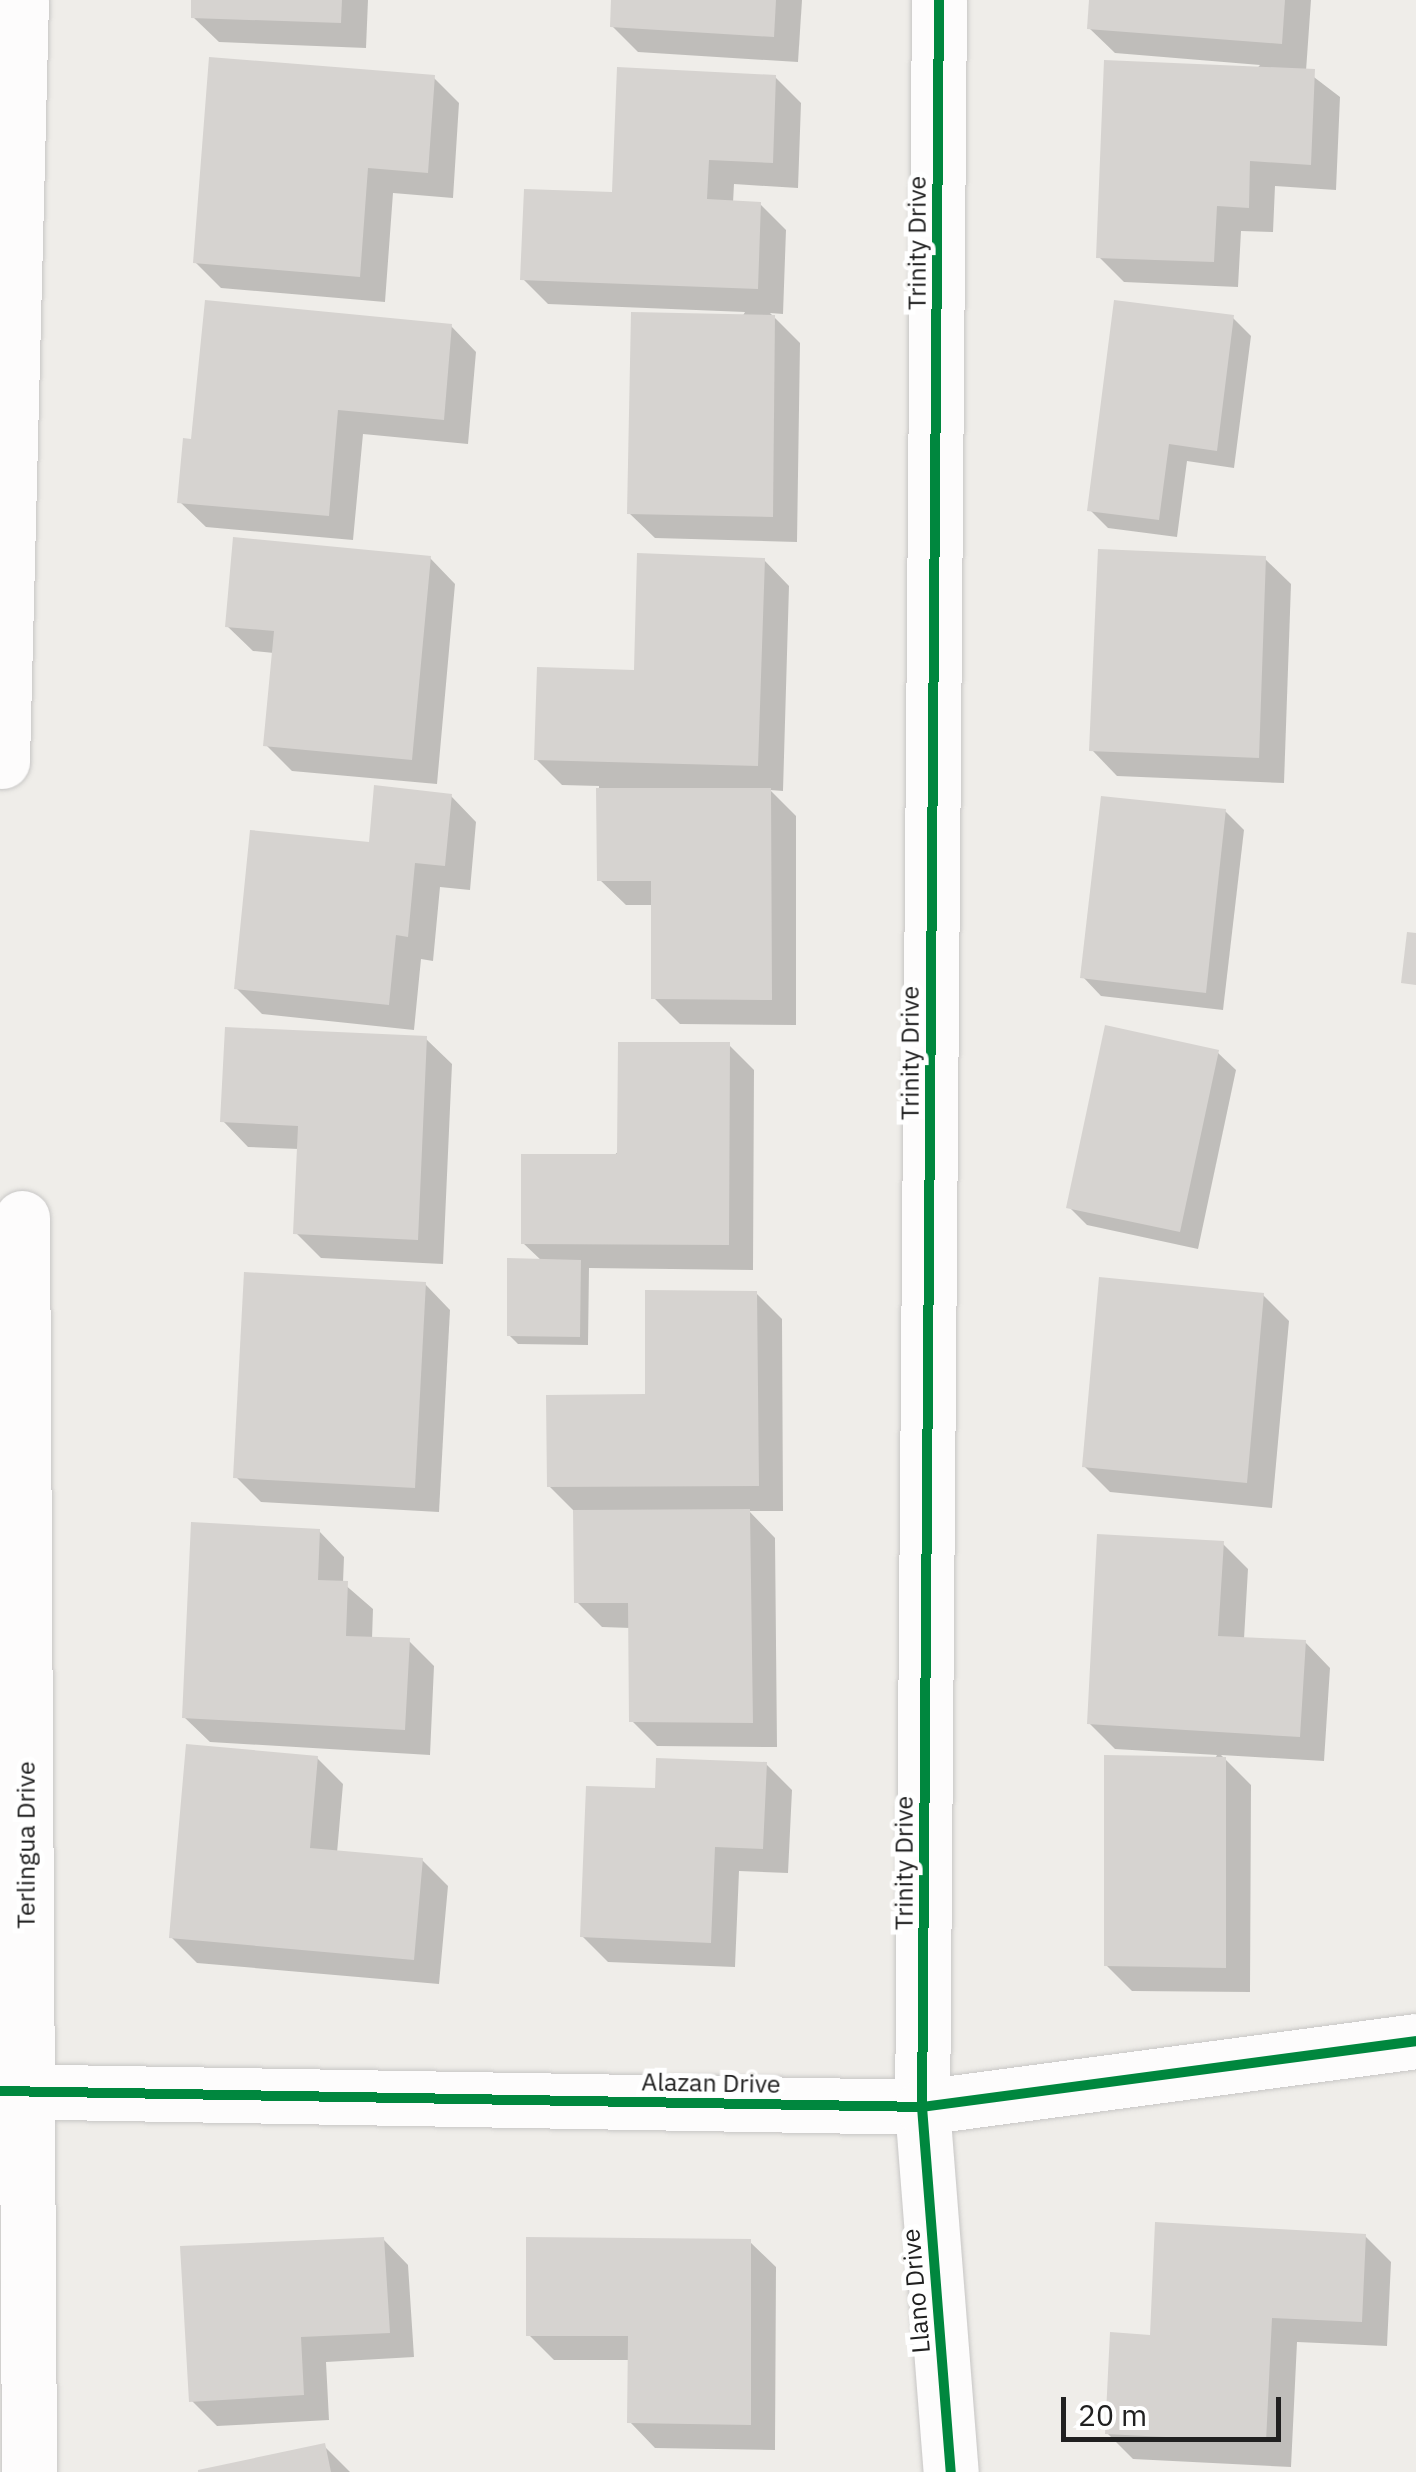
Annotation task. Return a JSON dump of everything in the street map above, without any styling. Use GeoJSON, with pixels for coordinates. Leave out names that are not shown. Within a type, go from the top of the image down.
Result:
{"type":"FeatureCollection","features":[{"type":"Feature","properties":{"kind":"street"},"geometry":{"type":"LineString","coordinates":[[2,760],[21,0]]}},
{"type":"Feature","properties":{"kind":"street","name":"Trinity Drive"},"geometry":{"type":"LineString","coordinates":[[922,2107],[939,0]]}},
{"type":"Feature","properties":{"kind":"street","name":"Terlingua Drive"},"geometry":{"type":"LineString","coordinates":[[22,1218],[14,2090],[29,2472]]}},
{"type":"Feature","properties":{"kind":"street","name":"Alazan Drive"},"geometry":{"type":"LineString","coordinates":[[14,2090],[922,2107],[1416,2041]]}},
{"type":"Feature","properties":{"kind":"street","name":"Llano Drive"},"geometry":{"type":"LineString","coordinates":[[922,2107],[951,2472]]}},
{"type":"Feature","properties":{"kind":"building"},"geometry":{"type":"Polygon","coordinates":[[[191,0],[342,0],[341,23],[191,18],[191,0]]]}},
{"type":"Feature","properties":{"kind":"building"},"geometry":{"type":"Polygon","coordinates":[[[611,0],[776,0],[774,37],[610,27],[611,0]]]}},
{"type":"Feature","properties":{"kind":"building"},"geometry":{"type":"Polygon","coordinates":[[[1089,0],[1285,0],[1282,44],[1087,29],[1089,0]]]}},
{"type":"Feature","properties":{"kind":"building"},"geometry":{"type":"Polygon","coordinates":[[[209,57],[435,75],[428,173],[368,168],[360,277],[193,263],[209,57]]]}},
{"type":"Feature","properties":{"kind":"building"},"geometry":{"type":"Polygon","coordinates":[[[1104,60],[1315,69],[1311,165],[1250,161],[1249,208],[1217,206],[1214,262],[1096,258],[1104,60]]]}},
{"type":"Feature","properties":{"kind":"building"},"geometry":{"type":"Polygon","coordinates":[[[617,67],[776,75],[773,163],[709,160],[707,199],[761,202],[758,289],[520,280],[524,189],[612,192],[617,67]]]}},
{"type":"Feature","properties":{"kind":"building"},"geometry":{"type":"Polygon","coordinates":[[[205,300],[452,324],[444,420],[338,410],[329,516],[177,503],[183,438],[191,439],[205,300]]]}},
{"type":"Feature","properties":{"kind":"building"},"geometry":{"type":"Polygon","coordinates":[[[1114,300],[1234,315],[1217,451],[1169,444],[1159,520],[1087,511],[1114,300]]]}},
{"type":"Feature","properties":{"kind":"building"},"geometry":{"type":"Polygon","coordinates":[[[631,312],[775,315],[773,517],[627,514],[631,312]]]}},
{"type":"Feature","properties":{"kind":"building"},"geometry":{"type":"Polygon","coordinates":[[[233,537],[431,556],[412,760],[263,746],[274,631],[225,627],[233,537]]]}},
{"type":"Feature","properties":{"kind":"building"},"geometry":{"type":"Polygon","coordinates":[[[1098,549],[1266,556],[1259,758],[1089,751],[1098,549]]]}},
{"type":"Feature","properties":{"kind":"building"},"geometry":{"type":"Polygon","coordinates":[[[637,553],[765,558],[758,766],[534,760],[537,667],[634,670],[637,553]]]}},
{"type":"Feature","properties":{"kind":"building"},"geometry":{"type":"Polygon","coordinates":[[[374,785],[452,794],[445,866],[415,863],[408,937],[396,935],[389,1005],[234,989],[250,830],[369,842],[374,785]]]}},
{"type":"Feature","properties":{"kind":"building"},"geometry":{"type":"Polygon","coordinates":[[[596,788],[771,788],[772,1000],[651,999],[651,881],[597,881],[596,788]]]}},
{"type":"Feature","properties":{"kind":"building"},"geometry":{"type":"Polygon","coordinates":[[[1101,796],[1226,809],[1206,993],[1080,978],[1101,796]]]}},
{"type":"Feature","properties":{"kind":"building"},"geometry":{"type":"Polygon","coordinates":[[[1407,932],[1416,933],[1416,985],[1401,983],[1407,932]]]}},
{"type":"Feature","properties":{"kind":"building"},"geometry":{"type":"Polygon","coordinates":[[[1105,1025],[1219,1050],[1180,1232],[1066,1208],[1105,1025]]]}},
{"type":"Feature","properties":{"kind":"building"},"geometry":{"type":"Polygon","coordinates":[[[225,1027],[427,1036],[418,1240],[293,1234],[298,1126],[220,1122],[225,1027]]]}},
{"type":"Feature","properties":{"kind":"building"},"geometry":{"type":"Polygon","coordinates":[[[618,1042],[730,1042],[729,1245],[521,1244],[521,1154],[617,1154],[618,1042]]]}},
{"type":"Feature","properties":{"kind":"building"},"geometry":{"type":"Polygon","coordinates":[[[507,1258],[581,1260],[580,1337],[507,1336],[507,1258]]]}},
{"type":"Feature","properties":{"kind":"building"},"geometry":{"type":"Polygon","coordinates":[[[244,1272],[426,1282],[415,1488],[233,1478],[244,1272]]]}},
{"type":"Feature","properties":{"kind":"building"},"geometry":{"type":"Polygon","coordinates":[[[1099,1277],[1264,1293],[1247,1483],[1082,1467],[1099,1277]]]}},
{"type":"Feature","properties":{"kind":"building"},"geometry":{"type":"Polygon","coordinates":[[[645,1290],[757,1291],[759,1486],[547,1487],[546,1395],[645,1394],[645,1290]]]}},
{"type":"Feature","properties":{"kind":"building"},"geometry":{"type":"Polygon","coordinates":[[[750,1509],[753,1723],[629,1722],[628,1603],[574,1603],[573,1510],[750,1509]]]}},
{"type":"Feature","properties":{"kind":"building"},"geometry":{"type":"Polygon","coordinates":[[[191,1522],[320,1529],[318,1580],[348,1581],[346,1636],[410,1638],[405,1730],[182,1718],[191,1522]]]}},
{"type":"Feature","properties":{"kind":"building"},"geometry":{"type":"Polygon","coordinates":[[[1097,1534],[1224,1541],[1218,1636],[1306,1640],[1300,1737],[1087,1724],[1097,1534]]]}},
{"type":"Feature","properties":{"kind":"building"},"geometry":{"type":"Polygon","coordinates":[[[186,1744],[318,1756],[310,1848],[423,1858],[414,1960],[169,1938],[186,1744]]]}},
{"type":"Feature","properties":{"kind":"building"},"geometry":{"type":"Polygon","coordinates":[[[1104,1755],[1226,1757],[1226,1968],[1104,1966],[1104,1755]]]}},
{"type":"Feature","properties":{"kind":"building"},"geometry":{"type":"Polygon","coordinates":[[[656,1758],[767,1762],[763,1849],[715,1847],[711,1943],[580,1937],[586,1786],[655,1788],[656,1758]]]}},
{"type":"Feature","properties":{"kind":"building"},"geometry":{"type":"Polygon","coordinates":[[[1155,2222],[1366,2234],[1362,2322],[1272,2318],[1266,2442],[1105,2434],[1110,2332],[1150,2335],[1155,2222]]]}},
{"type":"Feature","properties":{"kind":"building"},"geometry":{"type":"Polygon","coordinates":[[[384,2237],[390,2333],[301,2337],[304,2395],[189,2402],[180,2246],[384,2237]]]}},
{"type":"Feature","properties":{"kind":"building"},"geometry":{"type":"Polygon","coordinates":[[[526,2237],[751,2239],[751,2425],[627,2423],[628,2336],[526,2336],[526,2237]]]}},
{"type":"Feature","properties":{"kind":"building"},"geometry":{"type":"Polygon","coordinates":[[[325,2443],[331,2472],[198,2472],[198,2470],[325,2443]]]}},
{"type":"Feature","properties":{"kind":"cycle path"},"geometry":{"type":"LineString","coordinates":[[939,0],[922,2107],[951,2472]]}},
{"type":"Feature","properties":{"kind":"cycle path"},"geometry":{"type":"LineString","coordinates":[[0,2091],[922,2107],[1416,2041]]}}]}
